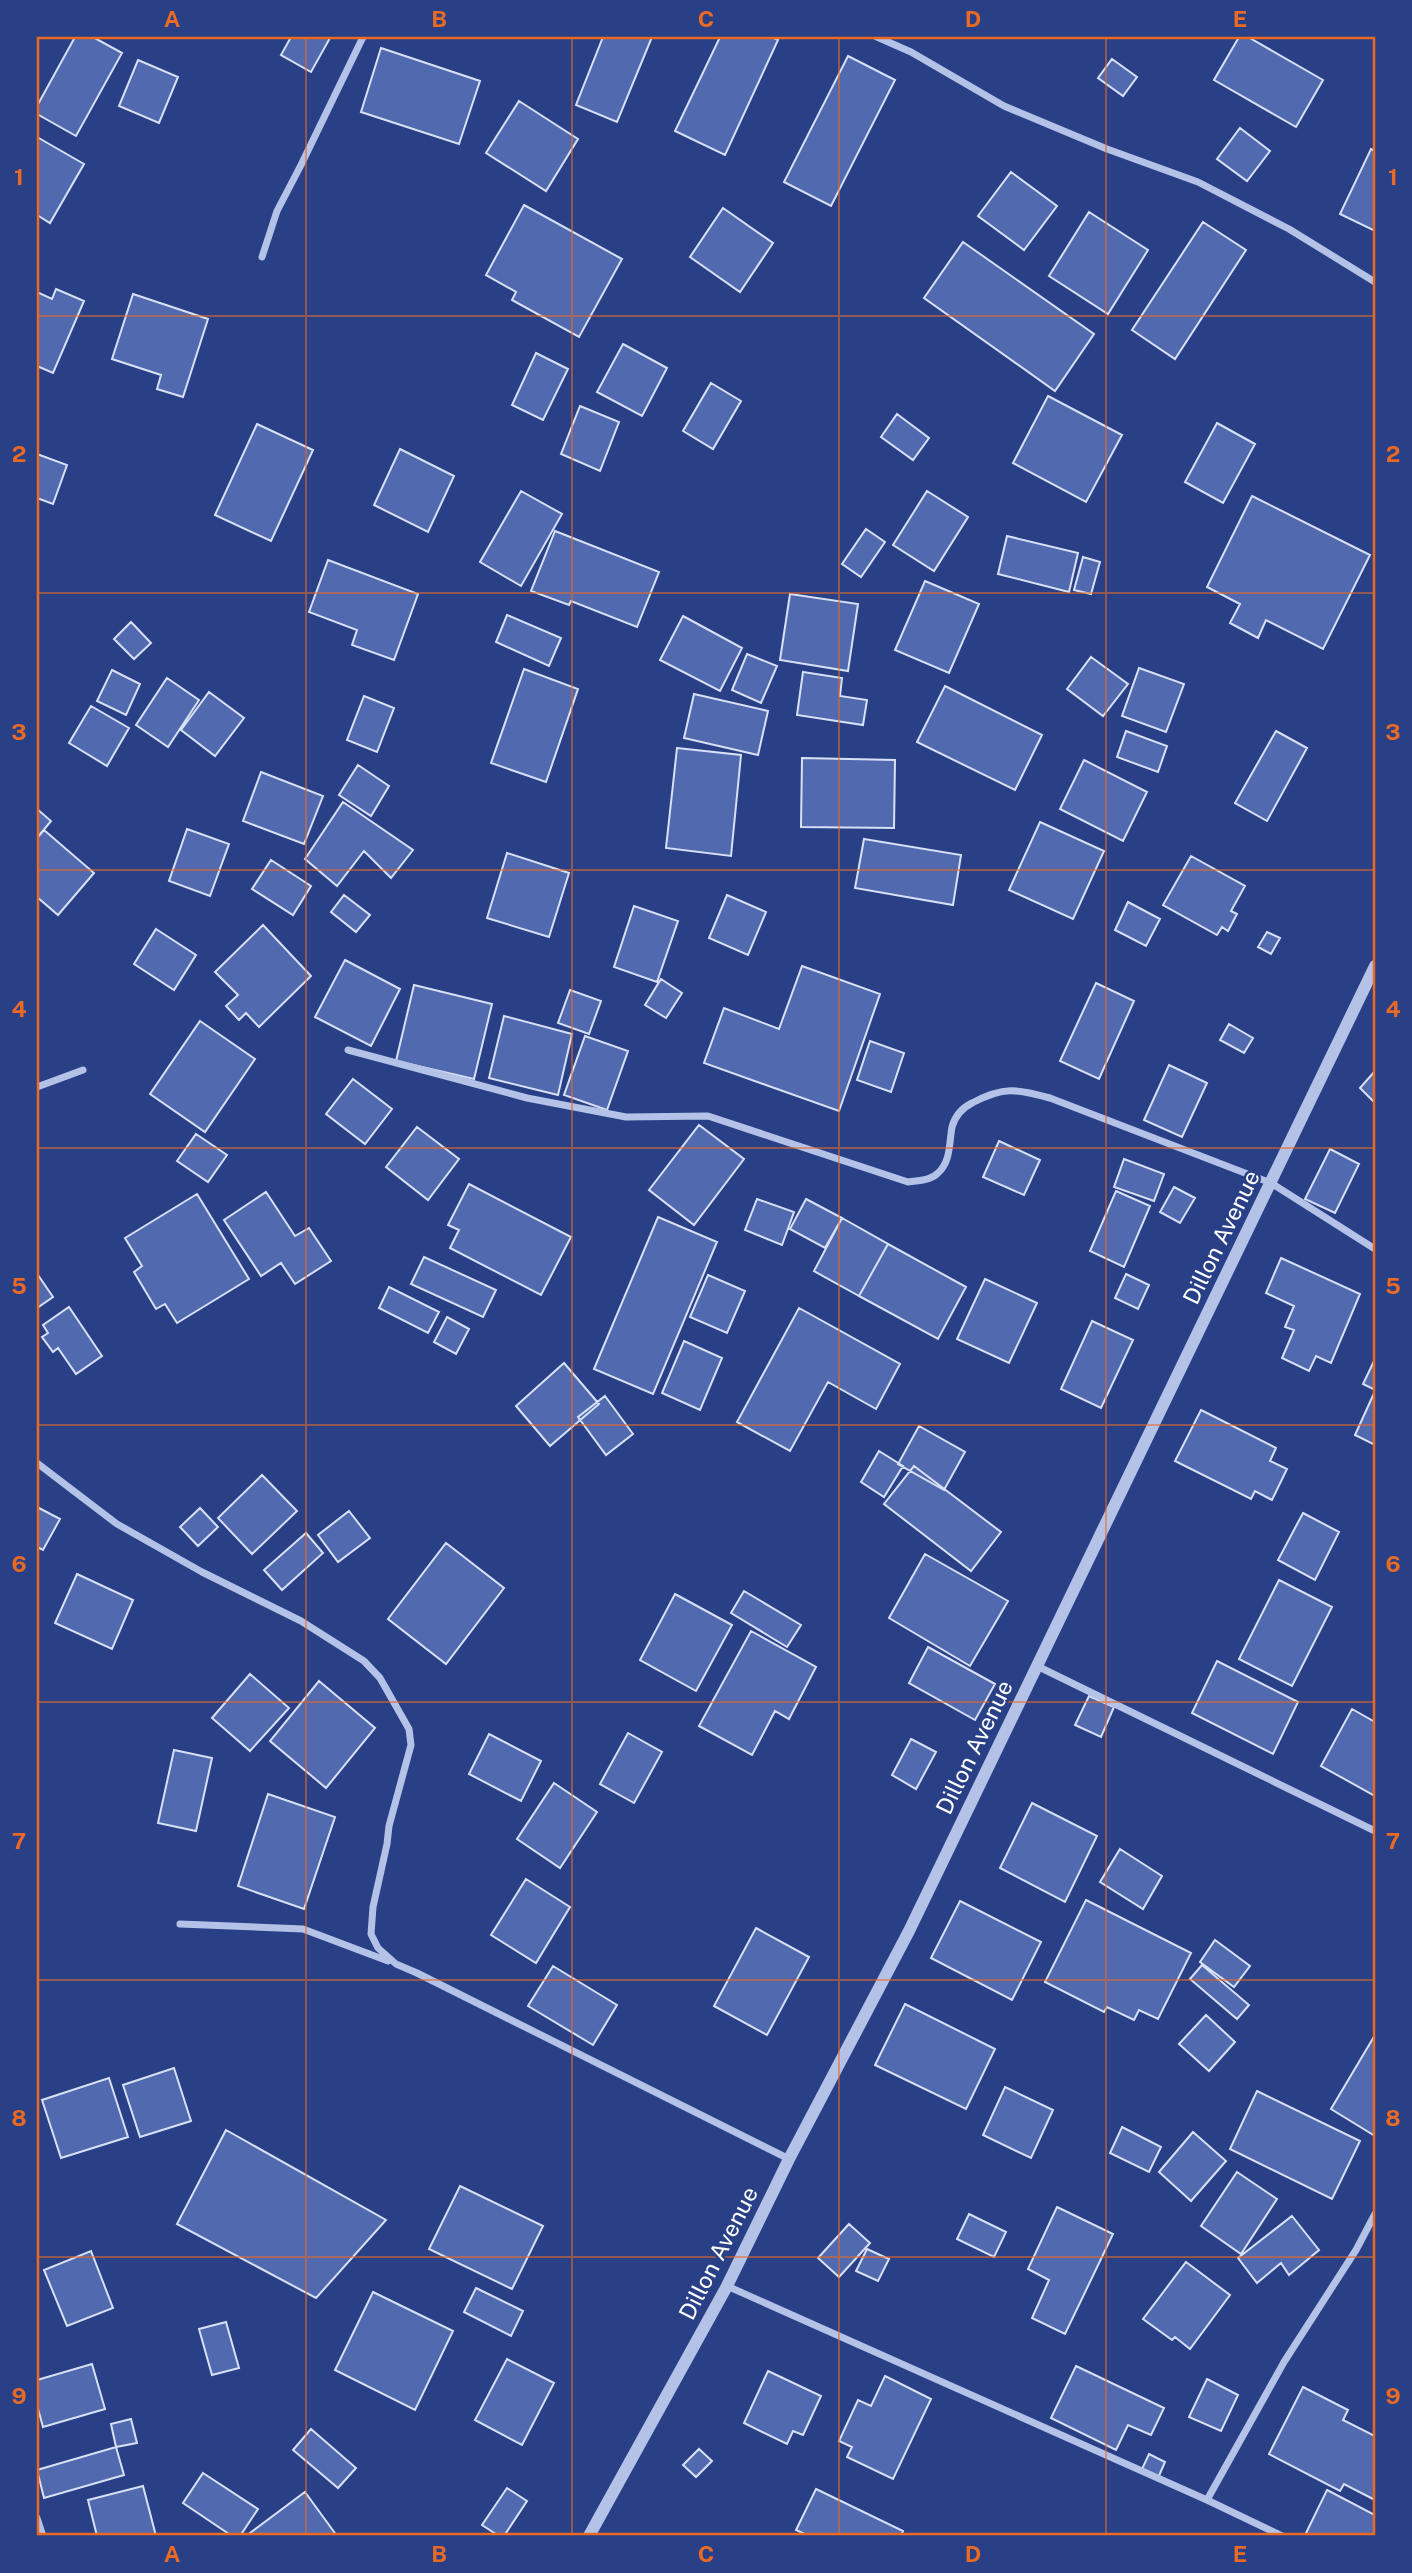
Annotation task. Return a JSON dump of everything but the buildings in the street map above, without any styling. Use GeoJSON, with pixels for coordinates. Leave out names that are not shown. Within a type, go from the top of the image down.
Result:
{"type":"FeatureCollection","features":[{"type":"Feature","properties":{"kind":"street"},"geometry":{"type":"LineString","coordinates":[[262,257],[276,211],[302,165],[363,37]]}},
{"type":"Feature","properties":{"kind":"street"},"geometry":{"type":"LineString","coordinates":[[877,37],[911,52],[1004,106],[1107,149],[1198,181],[1289,229],[1375,282]]}},
{"type":"Feature","properties":{"kind":"street","name":"Dillon Avenue"},"geometry":{"type":"LineString","coordinates":[[589,2536],[727,2286],[789,2159],[909,1931],[1375,965]]}},
{"type":"Feature","properties":{"kind":"street"},"geometry":{"type":"LineString","coordinates":[[348,1050],[527,1098],[626,1117],[708,1116],[908,1182],[931,1179],[941,1171],[947,1160],[953,1123],[958,1113],[967,1106],[994,1091],[1025,1092],[1050,1098],[1271,1183],[1375,1249]]}},
{"type":"Feature","properties":{"kind":"street"},"geometry":{"type":"LineString","coordinates":[[37,1087],[83,1070]]}},
{"type":"Feature","properties":{"kind":"street"},"geometry":{"type":"LineString","coordinates":[[37,1463],[117,1524],[202,1572],[301,1621],[364,1661],[380,1678],[409,1729],[411,1745],[389,1826],[373,1907],[371,1934],[378,1948],[396,1964]]}},
{"type":"Feature","properties":{"kind":"street"},"geometry":{"type":"LineString","coordinates":[[1037,1666],[1375,1831]]}},
{"type":"Feature","properties":{"kind":"street"},"geometry":{"type":"LineString","coordinates":[[180,1924],[303,1929],[396,1964],[789,2159]]}},
{"type":"Feature","properties":{"kind":"street"},"geometry":{"type":"LineString","coordinates":[[1207,2500],[1284,2362],[1356,2250],[1375,2214]]}},
{"type":"Feature","properties":{"kind":"street"},"geometry":{"type":"LineString","coordinates":[[727,2286],[1282,2536]]}},
{"type":"Feature","properties":{"kind":"street"},"geometry":{"type":"LineString","coordinates":[[37,2518],[43,2536]]}}]}
